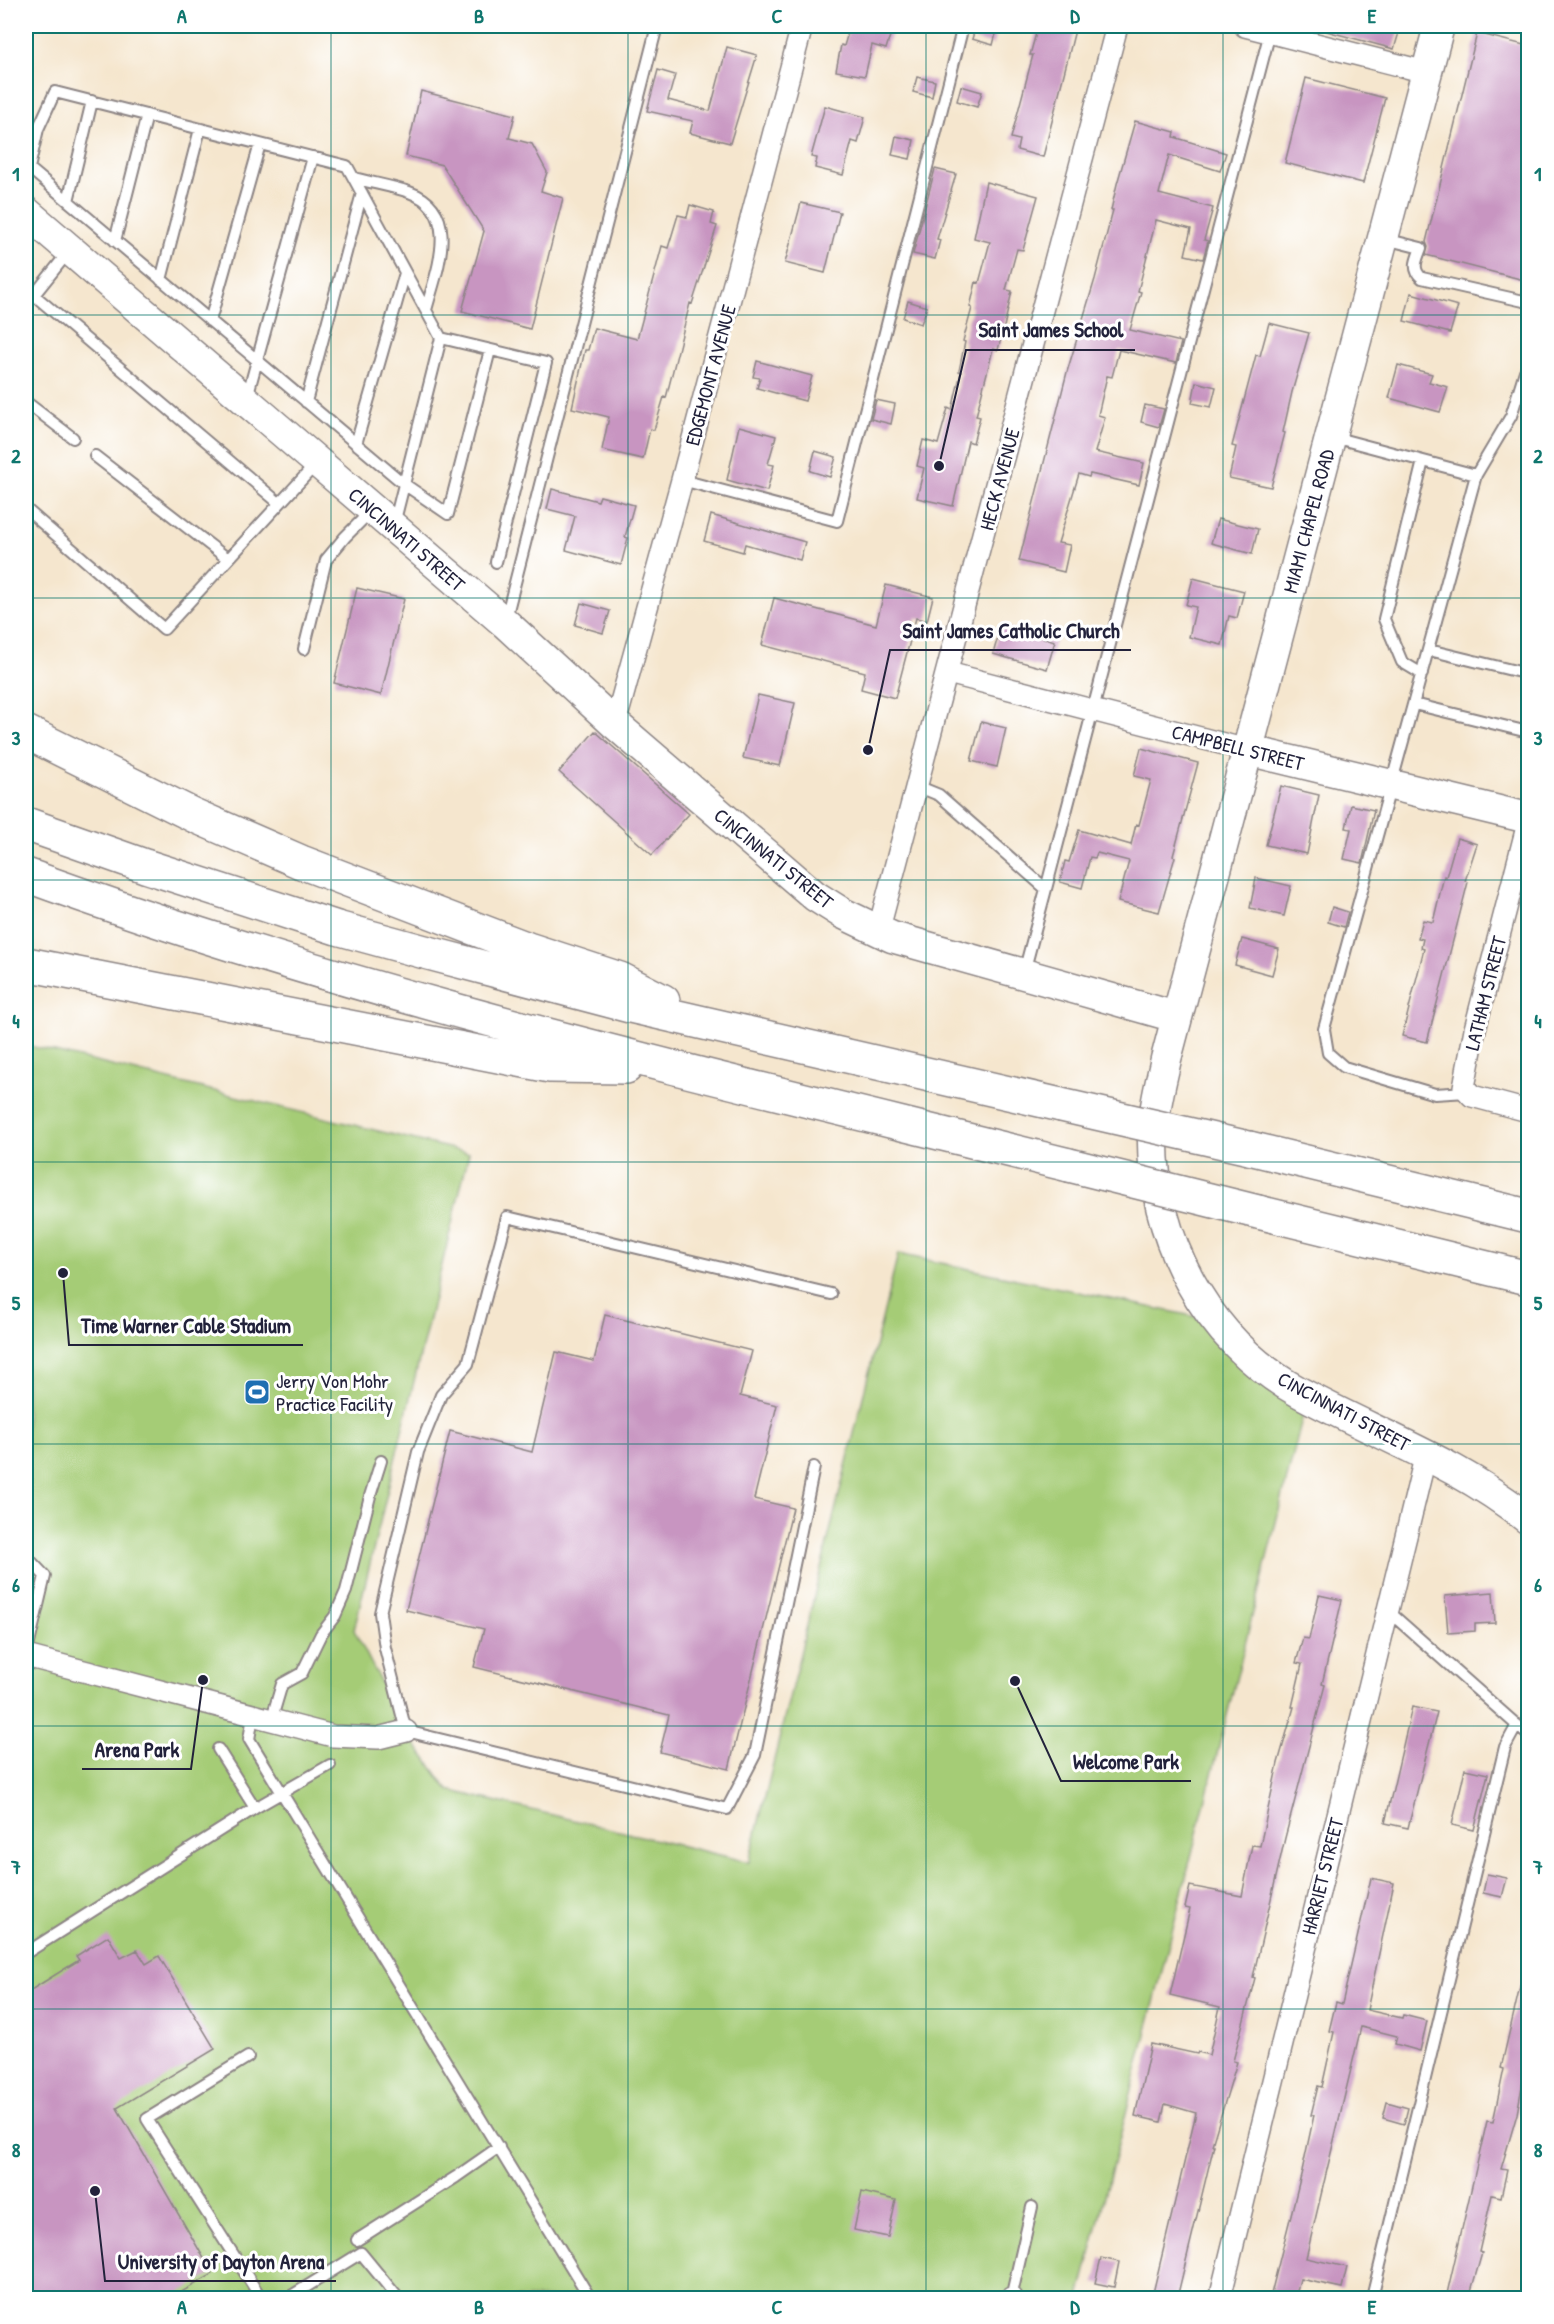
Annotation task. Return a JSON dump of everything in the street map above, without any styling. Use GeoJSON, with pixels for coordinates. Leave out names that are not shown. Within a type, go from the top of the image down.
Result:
{"type":"FeatureCollection","features":[{"type":"Feature","properties":{"kind":"highway"},"geometry":{"type":"LineString","coordinates":[[26,732],[183,810],[301,862],[528,949],[620,979],[705,1022]]}},
{"type":"Feature","properties":{"kind":"highway"},"geometry":{"type":"LineString","coordinates":[[26,824],[337,928],[556,987],[1249,1148],[1528,1216]]}},
{"type":"Feature","properties":{"kind":"highway"},"geometry":{"type":"LineString","coordinates":[[26,875],[169,925],[433,1004],[1069,1166],[1528,1278]]}},
{"type":"Feature","properties":{"kind":"highway"},"geometry":{"type":"LineString","coordinates":[[26,964],[550,1066],[682,1068]]}},
{"type":"Feature","properties":{"kind":"street","name":"EDGEMONT AVENUE"},"geometry":{"type":"LineString","coordinates":[[615,724],[802,26]]}},
{"type":"Feature","properties":{"kind":"street","name":"HECK AVENUE"},"geometry":{"type":"LineString","coordinates":[[878,932],[1117,26]]}},
{"type":"Feature","properties":{"kind":"street"},"geometry":{"type":"LineString","coordinates":[[1245,26],[1426,72]]}},
{"type":"Feature","properties":{"kind":"street","name":"MIAMI CHAPEL ROAD"},"geometry":{"type":"LineString","coordinates":[[1176,1017],[1439,26]]}},
{"type":"Feature","properties":{"kind":"street","name":"CINCINNATI STREET"},"geometry":{"type":"LineString","coordinates":[[26,212],[505,623],[615,724],[796,880],[842,913],[878,932],[1176,1017],[1153,1130],[1156,1184],[1167,1231],[1199,1298],[1238,1345],[1262,1366],[1297,1391],[1473,1479],[1528,1520]]}},
{"type":"Feature","properties":{"kind":"street","name":"CAMPBELL STREET"},"geometry":{"type":"LineString","coordinates":[[948,673],[1247,750],[1528,818]]}},
{"type":"Feature","properties":{"kind":"street","name":"LATHAM STREET"},"geometry":{"type":"LineString","coordinates":[[1467,1092],[1464,1087],[1464,1077],[1528,823]]}},
{"type":"Feature","properties":{"kind":"street"},"geometry":{"type":"LineString","coordinates":[[1467,1092],[1472,1096],[1528,1111]]}},
{"type":"Feature","properties":{"kind":"street","name":"HARRIET STREET"},"geometry":{"type":"LineString","coordinates":[[1220,2298],[1386,1610],[1426,1454]]}},
{"type":"Feature","properties":{"kind":"street"},"geometry":{"type":"LineString","coordinates":[[26,1656],[333,1736],[378,1738],[406,1731]]}},
{"type":"Feature","properties":{"kind":"lane"},"geometry":{"type":"LineString","coordinates":[[505,623],[657,26]]}},
{"type":"Feature","properties":{"kind":"lane"},"geometry":{"type":"LineString","coordinates":[[682,480],[837,521],[963,26]]}},
{"type":"Feature","properties":{"kind":"lane"},"geometry":{"type":"LineString","coordinates":[[1024,974],[1270,32]]}},
{"type":"Feature","properties":{"kind":"lane"},"geometry":{"type":"LineString","coordinates":[[304,649],[326,560],[345,537],[383,518],[404,484],[441,338],[347,166],[55,92],[39,129],[29,168],[404,484],[448,514],[490,350]]}},
{"type":"Feature","properties":{"kind":"lane"},"geometry":{"type":"LineString","coordinates":[[68,201],[92,101]]}},
{"type":"Feature","properties":{"kind":"lane"},"geometry":{"type":"LineString","coordinates":[[115,241],[147,115]]}},
{"type":"Feature","properties":{"kind":"lane"},"geometry":{"type":"LineString","coordinates":[[161,279],[200,129]]}},
{"type":"Feature","properties":{"kind":"lane"},"geometry":{"type":"LineString","coordinates":[[210,321],[260,144]]}},
{"type":"Feature","properties":{"kind":"lane"},"geometry":{"type":"LineString","coordinates":[[246,402],[313,157]]}},
{"type":"Feature","properties":{"kind":"lane"},"geometry":{"type":"LineString","coordinates":[[354,178],[409,192],[432,207],[440,221],[443,236],[442,252],[426,310]]}},
{"type":"Feature","properties":{"kind":"lane"},"geometry":{"type":"LineString","coordinates":[[306,402],[362,193]]}},
{"type":"Feature","properties":{"kind":"lane"},"geometry":{"type":"LineString","coordinates":[[1382,239],[1421,248],[1414,268],[1416,274],[1422,278],[1528,302]]}},
{"type":"Feature","properties":{"kind":"lane"},"geometry":{"type":"LineString","coordinates":[[26,303],[70,250]]}},
{"type":"Feature","properties":{"kind":"lane"},"geometry":{"type":"LineString","coordinates":[[356,444],[405,273]]}},
{"type":"Feature","properties":{"kind":"lane"},"geometry":{"type":"LineString","coordinates":[[34,295],[279,503]]}},
{"type":"Feature","properties":{"kind":"lane"},"geometry":{"type":"LineString","coordinates":[[441,338],[546,363],[496,562]]}},
{"type":"Feature","properties":{"kind":"lane"},"geometry":{"type":"LineString","coordinates":[[1467,1092],[1435,1094],[1344,1067],[1328,1053],[1324,1029],[1476,475],[1511,416],[1525,371],[1528,372]]}},
{"type":"Feature","properties":{"kind":"lane"},"geometry":{"type":"LineString","coordinates":[[26,402],[73,438]]}},
{"type":"Feature","properties":{"kind":"lane"},"geometry":{"type":"LineString","coordinates":[[1330,436],[1476,475]]}},
{"type":"Feature","properties":{"kind":"lane"},"geometry":{"type":"LineString","coordinates":[[95,456],[228,558]]}},
{"type":"Feature","properties":{"kind":"lane"},"geometry":{"type":"LineString","coordinates":[[1422,674],[1402,662],[1384,619],[1423,461]]}},
{"type":"Feature","properties":{"kind":"lane"},"geometry":{"type":"LineString","coordinates":[[26,509],[164,629],[317,462]]}},
{"type":"Feature","properties":{"kind":"lane"},"geometry":{"type":"LineString","coordinates":[[1429,650],[1528,674]]}},
{"type":"Feature","properties":{"kind":"lane"},"geometry":{"type":"LineString","coordinates":[[1414,704],[1528,732]]}},
{"type":"Feature","properties":{"kind":"lane"},"geometry":{"type":"LineString","coordinates":[[917,786],[939,795],[1046,889]]}},
{"type":"Feature","properties":{"kind":"lane"},"geometry":{"type":"LineString","coordinates":[[814,1467],[755,1755],[727,1809],[406,1731],[384,1648],[380,1613],[418,1452],[441,1395],[468,1364],[507,1217],[831,1294]]}},
{"type":"Feature","properties":{"kind":"lane"},"geometry":{"type":"LineString","coordinates":[[381,1461],[346,1590],[335,1617],[321,1634],[302,1673],[282,1684],[249,1740],[590,2298]]}},
{"type":"Feature","properties":{"kind":"lane"},"geometry":{"type":"LineString","coordinates":[[26,1556],[45,1576],[26,1656]]}},
{"type":"Feature","properties":{"kind":"lane"},"geometry":{"type":"LineString","coordinates":[[1386,1610],[1528,1735]]}},
{"type":"Feature","properties":{"kind":"lane"},"geometry":{"type":"LineString","coordinates":[[1372,2298],[1505,1747],[1517,1725]]}},
{"type":"Feature","properties":{"kind":"lane"},"geometry":{"type":"LineString","coordinates":[[218,1749],[255,1808]]}},
{"type":"Feature","properties":{"kind":"lane"},"geometry":{"type":"LineString","coordinates":[[26,1953],[255,1808],[330,1765]]}},
{"type":"Feature","properties":{"kind":"lane"},"geometry":{"type":"LineString","coordinates":[[248,2057],[147,2119],[261,2298]]}},
{"type":"Feature","properties":{"kind":"lane"},"geometry":{"type":"LineString","coordinates":[[357,2240],[499,2147]]}},
{"type":"Feature","properties":{"kind":"lane"},"geometry":{"type":"LineString","coordinates":[[1011,2298],[1032,2207]]}},
{"type":"Feature","properties":{"kind":"lane"},"geometry":{"type":"LineString","coordinates":[[288,2298],[361,2253],[398,2298]]}},
{"type":"Feature","properties":{"kind":"green space"},"geometry":{"type":"Polygon","coordinates":[[[26,1045],[469,1153],[354,1630],[406,1731],[448,1790],[749,1862],[898,1254],[1216,1321],[1308,1396],[1079,2298],[26,2298],[26,1045]]]}},
{"type":"Feature","properties":{"kind":"building"},"geometry":{"type":"Polygon","coordinates":[[[850,26],[893,26],[886,49],[872,45],[865,76],[836,71],[841,45],[844,46],[850,26]]]}},
{"type":"Feature","properties":{"kind":"building"},"geometry":{"type":"Polygon","coordinates":[[[976,26],[998,26],[993,45],[972,39],[976,26]]]}},
{"type":"Feature","properties":{"kind":"building"},"geometry":{"type":"Polygon","coordinates":[[[1038,26],[1076,26],[1043,157],[1017,150],[1019,140],[1011,138],[1033,55],[1030,55],[1038,26]]]}},
{"type":"Feature","properties":{"kind":"building"},"geometry":{"type":"Polygon","coordinates":[[[1326,26],[1401,26],[1394,49],[1326,31],[1326,26]]]}},
{"type":"Feature","properties":{"kind":"building"},"geometry":{"type":"Polygon","coordinates":[[[1477,33],[1528,46],[1528,281],[1426,255],[1428,247],[1426,242],[1477,33]]]}},
{"type":"Feature","properties":{"kind":"building"},"geometry":{"type":"Polygon","coordinates":[[[727,47],[757,55],[730,143],[690,133],[693,121],[647,111],[658,70],[675,75],[668,100],[710,111],[727,47]]]}},
{"type":"Feature","properties":{"kind":"building"},"geometry":{"type":"Polygon","coordinates":[[[917,77],[935,81],[932,97],[913,92],[917,77]]]}},
{"type":"Feature","properties":{"kind":"building"},"geometry":{"type":"Polygon","coordinates":[[[1306,78],[1385,98],[1363,183],[1285,163],[1306,78]]]}},
{"type":"Feature","properties":{"kind":"building"},"geometry":{"type":"Polygon","coordinates":[[[961,86],[982,92],[977,107],[957,101],[961,86]]]}},
{"type":"Feature","properties":{"kind":"building"},"geometry":{"type":"Polygon","coordinates":[[[421,91],[515,115],[509,138],[532,144],[547,172],[541,191],[563,198],[530,329],[462,311],[484,231],[442,165],[406,156],[421,91]]]}},
{"type":"Feature","properties":{"kind":"building"},"geometry":{"type":"Polygon","coordinates":[[[825,106],[865,117],[858,143],[852,141],[843,175],[815,168],[817,158],[811,157],[825,106]]]}},
{"type":"Feature","properties":{"kind":"building"},"geometry":{"type":"Polygon","coordinates":[[[1135,121],[1175,132],[1174,137],[1226,153],[1220,171],[1169,155],[1159,194],[1213,208],[1204,240],[1208,241],[1203,259],[1185,255],[1191,229],[1156,220],[1138,291],[1141,292],[1130,330],[1181,342],[1176,363],[1119,350],[1112,377],[1107,376],[1098,415],[1105,417],[1095,452],[1144,463],[1139,485],[1090,474],[1089,477],[1079,474],[1058,543],[1070,545],[1064,572],[1019,561],[1135,121]]]}},
{"type":"Feature","properties":{"kind":"building"},"geometry":{"type":"Polygon","coordinates":[[[896,136],[914,140],[910,159],[892,155],[896,136]]]}},
{"type":"Feature","properties":{"kind":"building"},"geometry":{"type":"Polygon","coordinates":[[[935,169],[956,174],[937,239],[940,240],[935,259],[913,254],[935,169]]]}},
{"type":"Feature","properties":{"kind":"building"},"geometry":{"type":"Polygon","coordinates":[[[986,182],[1038,196],[1023,250],[1017,249],[1006,290],[1012,291],[1004,327],[998,350],[993,349],[976,416],[980,417],[973,443],[968,441],[953,506],[917,498],[924,468],[917,466],[923,440],[938,444],[948,408],[952,410],[961,372],[959,371],[965,342],[963,341],[972,308],[970,307],[990,242],[974,238],[986,182]]]}},
{"type":"Feature","properties":{"kind":"building"},"geometry":{"type":"Polygon","coordinates":[[[801,203],[840,212],[825,273],[785,263],[801,203]]]}},
{"type":"Feature","properties":{"kind":"building"},"geometry":{"type":"Polygon","coordinates":[[[690,205],[714,212],[711,224],[717,226],[692,304],[690,303],[666,398],[664,397],[654,430],[650,429],[643,459],[602,450],[609,417],[572,408],[585,350],[588,350],[594,328],[637,339],[662,246],[668,248],[678,215],[687,217],[690,205]]]}},
{"type":"Feature","properties":{"kind":"building"},"geometry":{"type":"Polygon","coordinates":[[[1411,293],[1458,306],[1450,333],[1404,321],[1411,293]]]}},
{"type":"Feature","properties":{"kind":"building"},"geometry":{"type":"Polygon","coordinates":[[[908,301],[927,307],[921,324],[903,318],[908,301]]]}},
{"type":"Feature","properties":{"kind":"building"},"geometry":{"type":"Polygon","coordinates":[[[1269,323],[1309,333],[1292,392],[1283,432],[1285,433],[1271,487],[1229,478],[1236,447],[1232,446],[1256,355],[1260,356],[1269,323]]]}},
{"type":"Feature","properties":{"kind":"building"},"geometry":{"type":"Polygon","coordinates":[[[757,361],[812,376],[805,401],[757,388],[760,378],[753,377],[757,361]]]}},
{"type":"Feature","properties":{"kind":"building"},"geometry":{"type":"Polygon","coordinates":[[[1398,365],[1432,374],[1429,382],[1448,387],[1440,412],[1389,398],[1398,365]]]}},
{"type":"Feature","properties":{"kind":"building"},"geometry":{"type":"Polygon","coordinates":[[[1196,382],[1216,387],[1211,407],[1192,403],[1196,382]]]}},
{"type":"Feature","properties":{"kind":"building"},"geometry":{"type":"Polygon","coordinates":[[[876,400],[895,404],[891,424],[871,419],[876,400]]]}},
{"type":"Feature","properties":{"kind":"building"},"geometry":{"type":"Polygon","coordinates":[[[1145,405],[1164,409],[1159,427],[1141,422],[1145,405]]]}},
{"type":"Feature","properties":{"kind":"building"},"geometry":{"type":"Polygon","coordinates":[[[739,426],[776,436],[768,464],[774,465],[767,491],[727,480],[739,426]]]}},
{"type":"Feature","properties":{"kind":"building"},"geometry":{"type":"Polygon","coordinates":[[[815,451],[836,457],[830,477],[810,471],[815,451]]]}},
{"type":"Feature","properties":{"kind":"building"},"geometry":{"type":"Polygon","coordinates":[[[552,489],[598,501],[600,496],[634,505],[625,537],[628,538],[621,565],[566,550],[575,516],[547,509],[552,489]]]}},
{"type":"Feature","properties":{"kind":"building"},"geometry":{"type":"Polygon","coordinates":[[[711,515],[805,542],[800,560],[745,544],[743,552],[704,541],[711,515]]]}},
{"type":"Feature","properties":{"kind":"building"},"geometry":{"type":"Polygon","coordinates":[[[1218,519],[1258,529],[1252,554],[1211,543],[1218,519]]]}},
{"type":"Feature","properties":{"kind":"building"},"geometry":{"type":"Polygon","coordinates":[[[1193,578],[1244,591],[1237,618],[1229,616],[1222,645],[1189,637],[1196,607],[1186,605],[1193,578]]]}},
{"type":"Feature","properties":{"kind":"building"},"geometry":{"type":"Polygon","coordinates":[[[886,585],[933,597],[927,621],[916,618],[895,698],[861,689],[865,672],[762,645],[774,598],[876,625],[886,585]]]}},
{"type":"Feature","properties":{"kind":"building"},"geometry":{"type":"Polygon","coordinates":[[[357,588],[404,599],[381,695],[334,683],[357,588]]]}},
{"type":"Feature","properties":{"kind":"building"},"geometry":{"type":"Polygon","coordinates":[[[581,603],[610,611],[603,633],[575,625],[581,603]]]}},
{"type":"Feature","properties":{"kind":"building"},"geometry":{"type":"Polygon","coordinates":[[[1001,626],[1055,641],[1047,669],[993,654],[1001,626]]]}},
{"type":"Feature","properties":{"kind":"building"},"geometry":{"type":"Polygon","coordinates":[[[758,695],[795,703],[780,766],[743,758],[758,695]]]}},
{"type":"Feature","properties":{"kind":"building"},"geometry":{"type":"Polygon","coordinates":[[[981,722],[1006,728],[997,767],[971,761],[981,722]]]}},
{"type":"Feature","properties":{"kind":"building"},"geometry":{"type":"Polygon","coordinates":[[[595,731],[689,814],[652,855],[559,772],[595,731]]]}},
{"type":"Feature","properties":{"kind":"building"},"geometry":{"type":"Polygon","coordinates":[[[1141,748],[1198,763],[1159,912],[1118,902],[1129,861],[1097,853],[1095,858],[1090,857],[1082,888],[1060,882],[1065,861],[1069,862],[1079,830],[1131,845],[1151,780],[1134,776],[1141,748]]]}},
{"type":"Feature","properties":{"kind":"building"},"geometry":{"type":"Polygon","coordinates":[[[1281,786],[1319,795],[1307,854],[1266,845],[1281,786]]]}},
{"type":"Feature","properties":{"kind":"building"},"geometry":{"type":"Polygon","coordinates":[[[1351,805],[1374,810],[1362,863],[1344,859],[1351,829],[1346,828],[1351,805]]]}},
{"type":"Feature","properties":{"kind":"building"},"geometry":{"type":"Polygon","coordinates":[[[1457,838],[1477,844],[1465,881],[1468,882],[1427,1042],[1402,1036],[1424,949],[1421,948],[1423,939],[1418,938],[1423,920],[1433,922],[1444,876],[1446,877],[1457,838]]]}},
{"type":"Feature","properties":{"kind":"building"},"geometry":{"type":"Polygon","coordinates":[[[1256,878],[1291,886],[1284,916],[1250,908],[1256,878]]]}},
{"type":"Feature","properties":{"kind":"building"},"geometry":{"type":"Polygon","coordinates":[[[1332,907],[1348,912],[1344,927],[1328,922],[1332,907]]]}},
{"type":"Feature","properties":{"kind":"building"},"geometry":{"type":"Polygon","coordinates":[[[1242,939],[1279,949],[1272,975],[1235,965],[1242,939]]]}},
{"type":"Feature","properties":{"kind":"building"},"geometry":{"type":"Polygon","coordinates":[[[605,1315],[752,1351],[740,1396],[777,1405],[754,1499],[793,1508],[729,1769],[660,1752],[669,1715],[474,1667],[484,1629],[406,1610],[450,1431],[532,1452],[556,1352],[594,1361],[605,1315]]]}},
{"type":"Feature","properties":{"kind":"building"},"geometry":{"type":"Polygon","coordinates":[[[1493,1592],[1495,1623],[1475,1624],[1475,1631],[1448,1633],[1445,1596],[1493,1592]]]}},
{"type":"Feature","properties":{"kind":"building"},"geometry":{"type":"Polygon","coordinates":[[[1319,1595],[1342,1600],[1322,1684],[1325,1685],[1285,1838],[1253,1977],[1255,1978],[1233,2061],[1237,2062],[1212,2145],[1214,2145],[1177,2298],[1153,2293],[1196,2113],[1165,2104],[1161,2122],[1135,2116],[1151,2044],[1209,2055],[1220,2007],[1170,1995],[1190,1909],[1185,1908],[1190,1886],[1242,1896],[1252,1845],[1260,1846],[1278,1763],[1294,1707],[1292,1707],[1302,1664],[1296,1663],[1303,1638],[1309,1639],[1319,1595]]]}},
{"type":"Feature","properties":{"kind":"building"},"geometry":{"type":"Polygon","coordinates":[[[1412,1707],[1437,1712],[1408,1828],[1385,1823],[1412,1707]]]}},
{"type":"Feature","properties":{"kind":"building"},"geometry":{"type":"Polygon","coordinates":[[[1465,1769],[1488,1774],[1474,1830],[1452,1825],[1465,1769]]]}},
{"type":"Feature","properties":{"kind":"building"},"geometry":{"type":"Polygon","coordinates":[[[1487,1874],[1507,1878],[1502,1897],[1483,1893],[1487,1874]]]}},
{"type":"Feature","properties":{"kind":"building"},"geometry":{"type":"Polygon","coordinates":[[[1371,1878],[1394,1883],[1367,2010],[1427,2021],[1420,2051],[1395,2044],[1397,2036],[1361,2027],[1306,2258],[1347,2267],[1342,2288],[1300,2279],[1295,2298],[1270,2298],[1302,2171],[1318,2086],[1322,2087],[1334,2032],[1329,2031],[1336,2002],[1342,2004],[1371,1878]]]}},
{"type":"Feature","properties":{"kind":"building"},"geometry":{"type":"Polygon","coordinates":[[[108,1936],[121,1958],[137,1950],[146,1964],[159,1956],[215,2049],[117,2108],[213,2274],[171,2298],[26,2298],[26,1993],[79,1960],[76,1956],[108,1936]]]}},
{"type":"Feature","properties":{"kind":"building"},"geometry":{"type":"Polygon","coordinates":[[[1522,1978],[1528,1979],[1528,2053],[1517,2114],[1501,2169],[1507,2170],[1501,2197],[1492,2195],[1479,2252],[1482,2253],[1469,2298],[1446,2298],[1487,2121],[1493,2122],[1504,2069],[1501,2068],[1522,1978]]]}},
{"type":"Feature","properties":{"kind":"building"},"geometry":{"type":"Polygon","coordinates":[[[1387,2102],[1408,2108],[1404,2124],[1383,2118],[1387,2102]]]}},
{"type":"Feature","properties":{"kind":"building"},"geometry":{"type":"Polygon","coordinates":[[[862,2192],[896,2200],[888,2237],[854,2230],[862,2192]]]}},
{"type":"Feature","properties":{"kind":"building"},"geometry":{"type":"Polygon","coordinates":[[[1101,2258],[1119,2262],[1114,2287],[1095,2283],[1101,2258]]]}},
{"type":"Feature","properties":{"kind":"place","name":"Saint James School"},"geometry":{"type":"Point","coordinates":[939,466]}},
{"type":"Feature","properties":{"kind":"place","name":"Saint James Catholic Church"},"geometry":{"type":"Point","coordinates":[868,750]}},
{"type":"Feature","properties":{"kind":"place","name":"Time Warner Cable Stadium"},"geometry":{"type":"Point","coordinates":[63,1273]}},
{"type":"Feature","properties":{"kind":"place","name":"Jerry Von Mohr Practice Facility"},"geometry":{"type":"Point","coordinates":[257,1392]}},
{"type":"Feature","properties":{"kind":"place","name":"Arena Park"},"geometry":{"type":"Point","coordinates":[203,1680]}},
{"type":"Feature","properties":{"kind":"place","name":"Welcome Park"},"geometry":{"type":"Point","coordinates":[1015,1681]}},
{"type":"Feature","properties":{"kind":"place","name":"University of Dayton Arena"},"geometry":{"type":"Point","coordinates":[95,2191]}}]}
